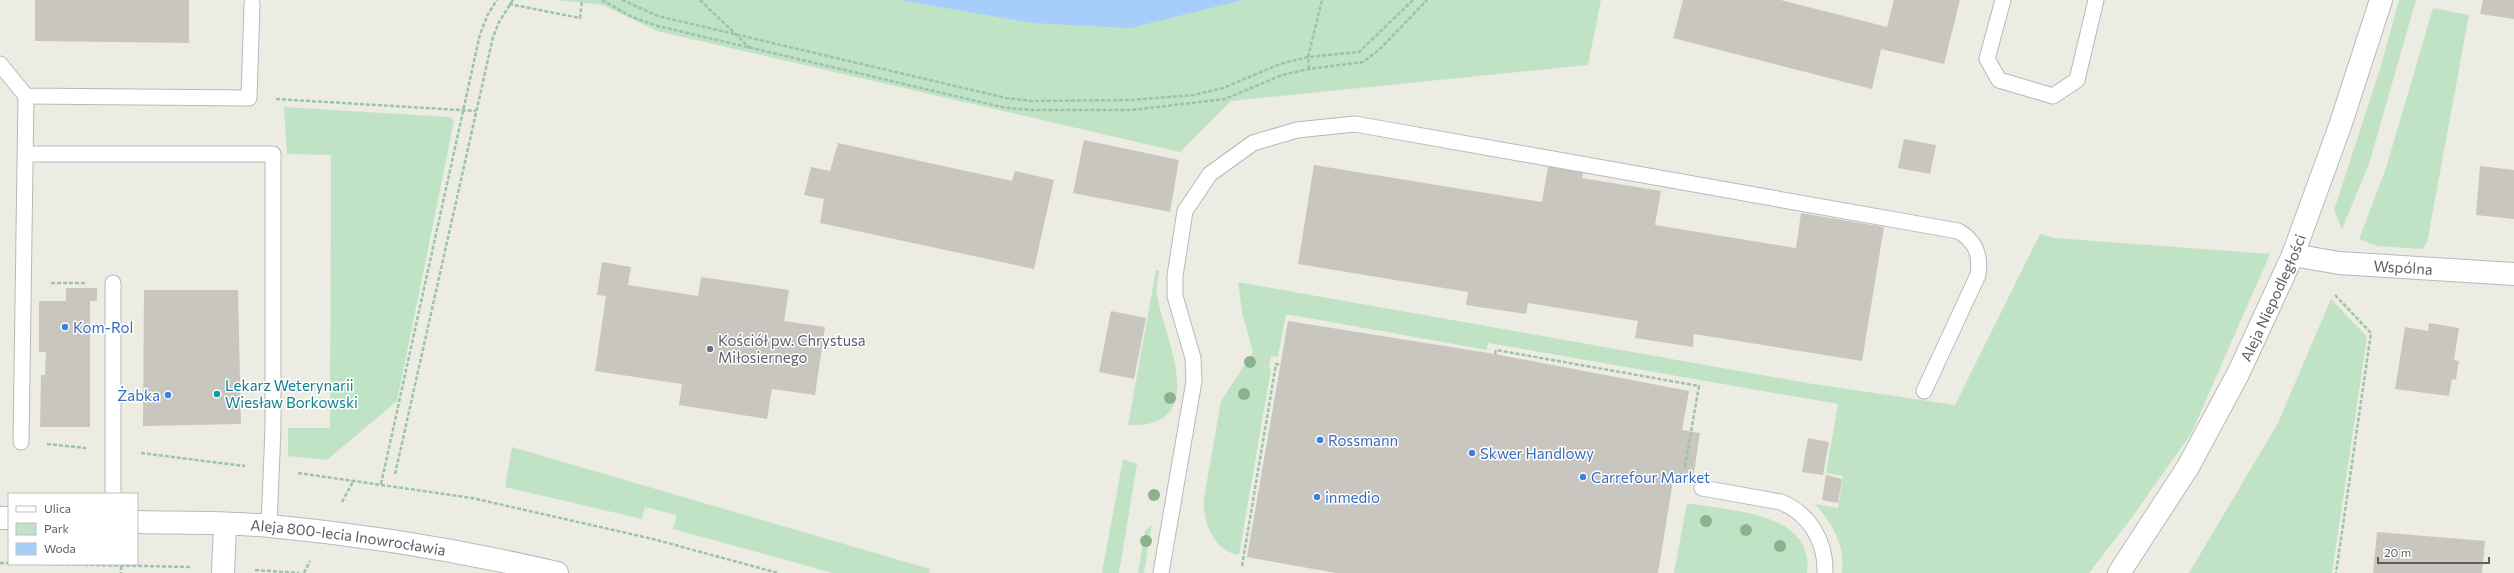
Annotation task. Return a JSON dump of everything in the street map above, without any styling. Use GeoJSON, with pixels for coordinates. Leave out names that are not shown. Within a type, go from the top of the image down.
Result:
{"type":"FeatureCollection","features":[{"type":"Feature","properties":{"kind":"street","name":"Aleja Niepodległości"},"geometry":{"type":"LineString","coordinates":[[2119,573],[2188,467],[2238,374],[2293,255],[2340,126],[2381,0]]}},
{"type":"Feature","properties":{"kind":"street","name":"Wspólna"},"geometry":{"type":"LineString","coordinates":[[2293,255],[2339,263],[2514,274]]}},
{"type":"Feature","properties":{"kind":"street","name":"Aleja 800-lecia Inowrocławia"},"geometry":{"type":"LineString","coordinates":[[138,522],[269,526],[460,553],[557,573]]}},
{"type":"Feature","properties":{"kind":"street"},"geometry":{"type":"LineString","coordinates":[[223,570],[225,525]]}},
{"type":"Feature","properties":{"kind":"lane"},"geometry":{"type":"LineString","coordinates":[[2003,0],[1987,59],[1999,80],[2053,96],[2077,80],[2096,0]]}},
{"type":"Feature","properties":{"kind":"lane"},"geometry":{"type":"LineString","coordinates":[[26,96],[249,98],[252,4]]}},
{"type":"Feature","properties":{"kind":"lane"},"geometry":{"type":"LineString","coordinates":[[0,64],[26,96],[21,442]]}},
{"type":"Feature","properties":{"kind":"lane"},"geometry":{"type":"LineString","coordinates":[[1161,573],[1194,381],[1193,358],[1175,296],[1175,276],[1185,211],[1210,174],[1253,143],[1297,130],[1355,124],[1958,231],[1969,238],[1977,250],[1980,262],[1978,275],[1924,391]]}},
{"type":"Feature","properties":{"kind":"lane"},"geometry":{"type":"LineString","coordinates":[[26,154],[273,154],[271,469],[269,526]]}},
{"type":"Feature","properties":{"kind":"lane"},"geometry":{"type":"LineString","coordinates":[[113,283],[113,493]]}},
{"type":"Feature","properties":{"kind":"lane"},"geometry":{"type":"LineString","coordinates":[[1702,488],[1781,502],[1792,506],[1808,521],[1816,533],[1823,549],[1824,573]]}},
{"type":"Feature","properties":{"kind":"path"},"geometry":{"type":"LineString","coordinates":[[381,484],[480,34],[488,14],[497,0]]}},
{"type":"Feature","properties":{"kind":"path"},"geometry":{"type":"LineString","coordinates":[[395,474],[493,37],[509,4],[513,0]]}},
{"type":"Feature","properties":{"kind":"path"},"geometry":{"type":"LineString","coordinates":[[509,4],[580,18],[582,0]]}},
{"type":"Feature","properties":{"kind":"path"},"geometry":{"type":"LineString","coordinates":[[602,0],[632,16],[658,26],[1006,108],[1033,110],[1132,110],[1198,104],[1225,99],[1282,75],[1309,68],[1364,62],[1379,50],[1428,0]]}},
{"type":"Feature","properties":{"kind":"path"},"geometry":{"type":"LineString","coordinates":[[622,0],[658,16],[739,36],[1006,98],[1032,101],[1131,100],[1194,95],[1223,88],[1280,64],[1308,57],[1359,52],[1413,0]]}},
{"type":"Feature","properties":{"kind":"path"},"geometry":{"type":"LineString","coordinates":[[700,0],[750,48]]}},
{"type":"Feature","properties":{"kind":"path"},"geometry":{"type":"LineString","coordinates":[[1309,68],[1308,57],[1322,0]]}},
{"type":"Feature","properties":{"kind":"path"},"geometry":{"type":"LineString","coordinates":[[249,98],[476,111]]}},
{"type":"Feature","properties":{"kind":"path"},"geometry":{"type":"LineString","coordinates":[[24,284],[113,283]]}},
{"type":"Feature","properties":{"kind":"path"},"geometry":{"type":"LineString","coordinates":[[2333,293],[2371,333],[2336,573]]}},
{"type":"Feature","properties":{"kind":"path"},"geometry":{"type":"LineString","coordinates":[[1495,354],[1496,350],[1699,386],[1684,470]]}},
{"type":"Feature","properties":{"kind":"path"},"geometry":{"type":"LineString","coordinates":[[1242,566],[1276,364],[1281,365]]}},
{"type":"Feature","properties":{"kind":"path"},"geometry":{"type":"LineString","coordinates":[[21,442],[113,450],[271,469],[472,498],[653,539],[778,573]]}},
{"type":"Feature","properties":{"kind":"path"},"geometry":{"type":"LineString","coordinates":[[82,565],[299,573]]}},
{"type":"Feature","properties":{"kind":"path"},"geometry":{"type":"LineString","coordinates":[[121,566],[121,573]]}},
{"type":"Feature","properties":{"kind":"green space"},"geometry":{"type":"Polygon","coordinates":[[[557,0],[1601,0],[1588,65],[1231,101],[1180,152],[657,31],[603,5],[557,0]]]}},
{"type":"Feature","properties":{"kind":"green space"},"geometry":{"type":"Polygon","coordinates":[[[2399,0],[2416,0],[2369,164],[2342,229],[2334,210],[2380,69],[2399,0]]]}},
{"type":"Feature","properties":{"kind":"green space"},"geometry":{"type":"Polygon","coordinates":[[[2433,8],[2469,15],[2427,243],[2422,249],[2377,246],[2359,239],[2386,168],[2433,8]]]}},
{"type":"Feature","properties":{"kind":"green space"},"geometry":{"type":"Polygon","coordinates":[[[284,107],[450,117],[454,121],[397,401],[327,460],[288,456],[288,428],[330,428],[331,155],[287,154],[284,107]]]}},
{"type":"Feature","properties":{"kind":"green space"},"geometry":{"type":"Polygon","coordinates":[[[2040,234],[2055,238],[2270,254],[2191,434],[2127,524],[2089,573],[1842,573],[1842,553],[1840,544],[1827,520],[1815,504],[1838,508],[1843,476],[1826,473],[1838,404],[1488,343],[1487,350],[1286,314],[1278,357],[1271,356],[1269,368],[1271,369],[1239,555],[1230,553],[1223,548],[1216,542],[1211,534],[1205,516],[1204,498],[1221,401],[1253,352],[1242,312],[1238,282],[1807,383],[1955,405],[2040,234]]]}},
{"type":"Feature","properties":{"kind":"green space"},"geometry":{"type":"Polygon","coordinates":[[[1156,270],[1159,271],[1157,296],[1168,335],[1177,378],[1176,397],[1169,413],[1154,422],[1128,425],[1156,270]]]}},
{"type":"Feature","properties":{"kind":"green space"},"geometry":{"type":"Polygon","coordinates":[[[2331,299],[2367,337],[2332,573],[2189,573],[2278,423],[2331,299]]]}},
{"type":"Feature","properties":{"kind":"green space"},"geometry":{"type":"Polygon","coordinates":[[[512,447],[930,569],[929,573],[833,573],[673,529],[677,515],[645,507],[642,519],[505,487],[512,447]]]}},
{"type":"Feature","properties":{"kind":"green space"},"geometry":{"type":"Polygon","coordinates":[[[1123,459],[1137,464],[1119,573],[1102,573],[1123,459]]]}},
{"type":"Feature","properties":{"kind":"green space"},"geometry":{"type":"Polygon","coordinates":[[[1687,503],[1745,512],[1765,518],[1783,526],[1797,537],[1806,553],[1807,573],[1674,573],[1687,503]]]}},
{"type":"Feature","properties":{"kind":"green space"},"geometry":{"type":"Polygon","coordinates":[[[1152,524],[1144,573],[1138,573],[1145,531],[1152,524]]]}},
{"type":"Feature","properties":{"kind":"water"},"geometry":{"type":"Polygon","coordinates":[[[899,0],[1243,0],[1131,28],[1032,23],[899,0]]]}},
{"type":"Feature","properties":{"kind":"building"},"geometry":{"type":"Polygon","coordinates":[[[35,0],[189,0],[189,43],[35,41],[35,0]]]}},
{"type":"Feature","properties":{"kind":"building"},"geometry":{"type":"Polygon","coordinates":[[[1683,0],[1781,0],[1887,27],[1894,0],[1960,0],[1944,64],[1881,49],[1872,89],[1673,38],[1683,0]]]}},
{"type":"Feature","properties":{"kind":"building"},"geometry":{"type":"Polygon","coordinates":[[[2483,0],[2514,0],[2514,19],[2480,14],[2483,0]]]}},
{"type":"Feature","properties":{"kind":"building"},"geometry":{"type":"Polygon","coordinates":[[[1904,139],[1936,145],[1930,174],[1898,168],[1904,139]]]}},
{"type":"Feature","properties":{"kind":"building"},"geometry":{"type":"Polygon","coordinates":[[[1084,140],[1179,160],[1170,212],[1073,193],[1084,140]]]}},
{"type":"Feature","properties":{"kind":"building"},"geometry":{"type":"Polygon","coordinates":[[[838,143],[1012,181],[1015,171],[1054,180],[1034,269],[820,223],[824,199],[804,195],[811,167],[830,171],[838,143]]]}},
{"type":"Feature","properties":{"kind":"building"},"geometry":{"type":"Polygon","coordinates":[[[1549,160],[1584,166],[1582,178],[1661,191],[1655,225],[1796,248],[1801,213],[1884,227],[1862,361],[1694,334],[1693,347],[1635,338],[1638,321],[1528,303],[1526,314],[1466,305],[1468,292],[1298,264],[1314,165],[1542,202],[1549,160]]]}},
{"type":"Feature","properties":{"kind":"building"},"geometry":{"type":"Polygon","coordinates":[[[2480,166],[2514,170],[2514,219],[2476,215],[2480,166]]]}},
{"type":"Feature","properties":{"kind":"building","name":"Kościół pw. Chrystusa Miłosiernego"},"geometry":{"type":"Polygon","coordinates":[[[602,262],[631,267],[628,285],[698,296],[701,277],[789,290],[784,321],[825,327],[815,395],[772,389],[767,419],[679,405],[682,384],[595,371],[606,296],[597,295],[602,262]]]}},
{"type":"Feature","properties":{"kind":"building"},"geometry":{"type":"Polygon","coordinates":[[[66,288],[97,288],[97,301],[90,301],[90,427],[40,427],[41,375],[45,375],[46,352],[39,352],[39,301],[66,301],[66,288]]]}},
{"type":"Feature","properties":{"kind":"building"},"geometry":{"type":"Polygon","coordinates":[[[144,290],[238,290],[241,424],[143,426],[144,290]]]}},
{"type":"Feature","properties":{"kind":"building"},"geometry":{"type":"Polygon","coordinates":[[[1111,311],[1146,318],[1134,379],[1099,372],[1111,311]]]}},
{"type":"Feature","properties":{"kind":"building","name":"Skwer Handlowy"},"geometry":{"type":"Polygon","coordinates":[[[1288,321],[1495,354],[1689,391],[1682,430],[1700,433],[1693,479],[1674,475],[1658,573],[1336,573],[1247,557],[1288,321]]]}},
{"type":"Feature","properties":{"kind":"building"},"geometry":{"type":"Polygon","coordinates":[[[2429,323],[2459,328],[2454,360],[2459,361],[2456,380],[2452,379],[2449,396],[2395,389],[2405,327],[2428,331],[2429,323]]]}},
{"type":"Feature","properties":{"kind":"building"},"geometry":{"type":"Polygon","coordinates":[[[1808,438],[1829,442],[1823,475],[1802,472],[1808,438]]]}},
{"type":"Feature","properties":{"kind":"building"},"geometry":{"type":"Polygon","coordinates":[[[1826,475],[1842,479],[1838,503],[1822,500],[1826,475]]]}},
{"type":"Feature","properties":{"kind":"building"},"geometry":{"type":"Polygon","coordinates":[[[2377,532],[2485,541],[2482,573],[2373,573],[2377,532]]]}},
{"type":"Feature","properties":{"kind":"place","name":"Kom-Rol"},"geometry":{"type":"Point","coordinates":[65,327]}},
{"type":"Feature","properties":{"kind":"place","name":"Kościół pw. Chrystusa Miłosiernego"},"geometry":{"type":"Point","coordinates":[710,349]}},
{"type":"Feature","properties":{"kind":"place","name":"Lekarz Weterynarii Wiesław Borkowski"},"geometry":{"type":"Point","coordinates":[217,394]}},
{"type":"Feature","properties":{"kind":"place","name":"Żabka"},"geometry":{"type":"Point","coordinates":[168,395]}},
{"type":"Feature","properties":{"kind":"place","name":"Rossmann"},"geometry":{"type":"Point","coordinates":[1320,440]}},
{"type":"Feature","properties":{"kind":"place","name":"Skwer Handlowy"},"geometry":{"type":"Point","coordinates":[1472,453]}},
{"type":"Feature","properties":{"kind":"place","name":"Carrefour Market"},"geometry":{"type":"Point","coordinates":[1583,477]}},
{"type":"Feature","properties":{"kind":"place","name":"inmedio"},"geometry":{"type":"Point","coordinates":[1317,497]}}]}
